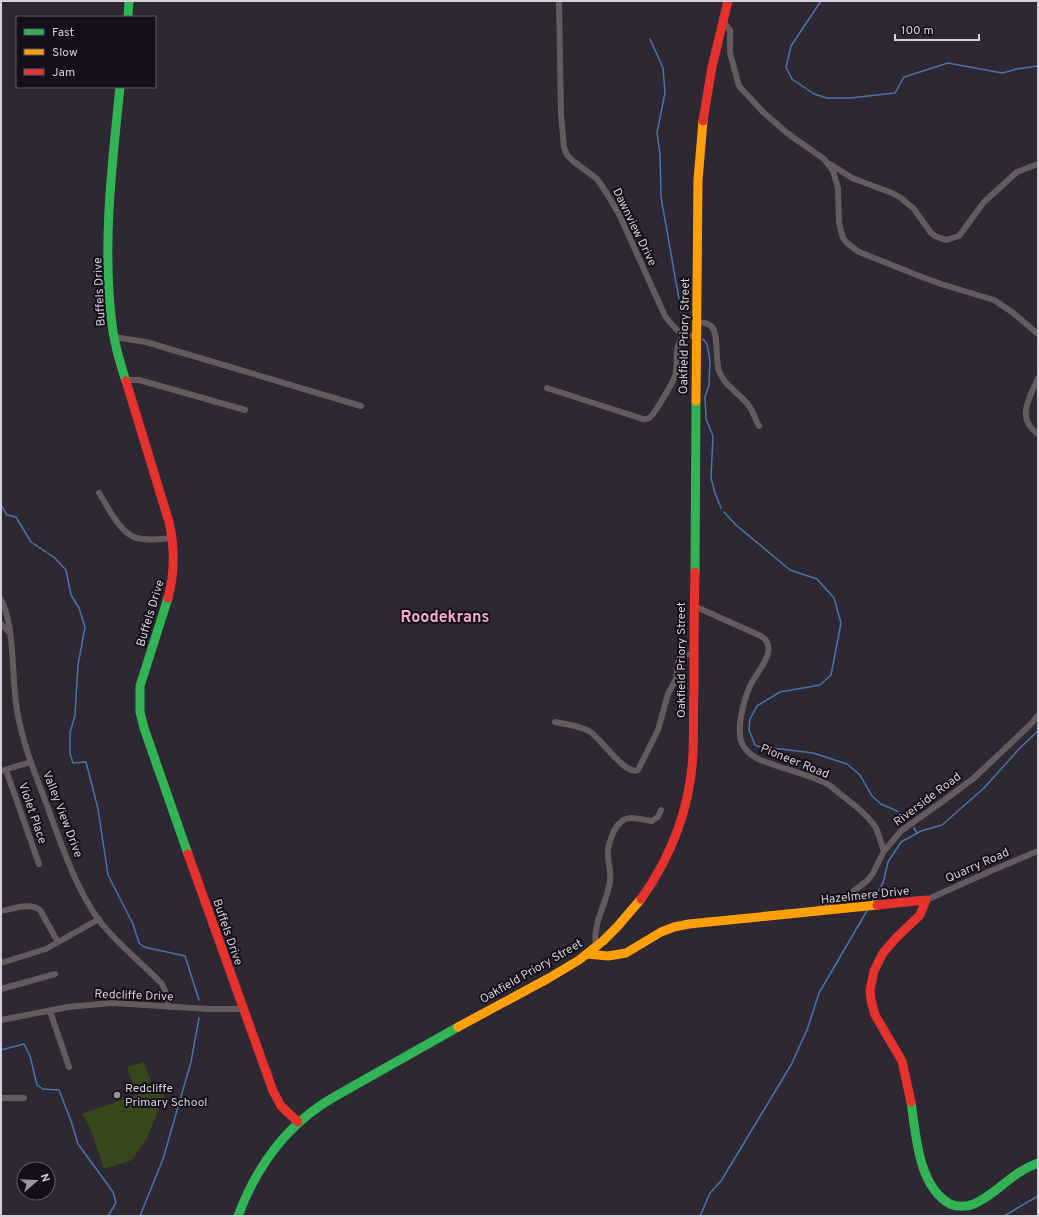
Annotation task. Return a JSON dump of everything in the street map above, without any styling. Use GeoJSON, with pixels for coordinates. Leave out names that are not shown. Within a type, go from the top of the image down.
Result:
{"type":"FeatureCollection","features":[{"type":"Feature","properties":{"kind":"street"},"geometry":{"type":"LineString","coordinates":[[128,16],[129,1]]}},
{"type":"Feature","properties":{"kind":"street","name":"Dawnview Drive"},"geometry":{"type":"LineString","coordinates":[[559,1],[561,115],[564,147],[567,155],[596,179],[606,192],[620,216],[666,316],[673,326],[685,335]]}},
{"type":"Feature","properties":{"kind":"street","name":"Oakfield Priory Street"},"geometry":{"type":"LineString","coordinates":[[238,1216],[250,1185],[260,1167],[284,1136],[298,1122],[329,1100],[556,973],[587,954],[625,918],[641,898],[667,855],[678,829],[686,801],[693,753],[696,322],[700,140],[709,79],[722,20],[728,1]]}},
{"type":"Feature","properties":{"kind":"street"},"geometry":{"type":"LineString","coordinates":[[722,20],[730,30],[730,53],[739,86],[763,112],[786,133],[829,164],[856,180],[892,193],[901,198],[914,209],[931,233],[935,236],[946,240],[959,236],[984,202],[1017,172],[1038,164]]}},
{"type":"Feature","properties":{"kind":"street","name":"Buffels Drive"},"geometry":{"type":"LineString","coordinates":[[120,88],[111,177],[108,260],[108,282],[114,337],[125,380],[158,486],[172,538],[174,557],[171,587],[143,676],[139,698],[140,712],[144,728],[243,1010],[275,1095],[281,1106],[298,1122]]}},
{"type":"Feature","properties":{"kind":"street"},"geometry":{"type":"LineString","coordinates":[[829,164],[833,171],[838,188],[838,216],[843,238],[853,248],[870,257],[941,284],[994,300],[1007,308],[1038,334]]}},
{"type":"Feature","properties":{"kind":"street"},"geometry":{"type":"LineString","coordinates":[[696,322],[706,323],[713,327],[715,332],[716,359],[719,373],[749,406],[759,426]]}},
{"type":"Feature","properties":{"kind":"street"},"geometry":{"type":"LineString","coordinates":[[548,388],[640,418],[649,418],[653,416],[676,376],[678,343],[685,335],[696,336]]}},
{"type":"Feature","properties":{"kind":"street"},"geometry":{"type":"LineString","coordinates":[[114,337],[146,342],[361,406]]}},
{"type":"Feature","properties":{"kind":"street"},"geometry":{"type":"LineString","coordinates":[[1038,378],[1025,411],[1026,419],[1029,425],[1038,434]]}},
{"type":"Feature","properties":{"kind":"street"},"geometry":{"type":"LineString","coordinates":[[125,380],[139,380],[245,410]]}},
{"type":"Feature","properties":{"kind":"street"},"geometry":{"type":"LineString","coordinates":[[100,494],[121,527],[132,537],[144,539],[172,538]]}},
{"type":"Feature","properties":{"kind":"street","name":"Valley View Drive"},"geometry":{"type":"LineString","coordinates":[[1,600],[7,613],[10,633],[17,710],[31,762],[71,869],[99,919],[117,940],[162,984],[168,1007]]}},
{"type":"Feature","properties":{"kind":"street","name":"Pioneer Road"},"geometry":{"type":"LineString","coordinates":[[694,606],[761,636],[766,639],[768,643],[766,660],[750,685],[742,712],[740,727],[741,739],[744,748],[751,755],[760,760],[829,785],[861,810],[871,821],[876,828],[884,851]]}},
{"type":"Feature","properties":{"kind":"street"},"geometry":{"type":"LineString","coordinates":[[1,624],[10,633]]}},
{"type":"Feature","properties":{"kind":"street"},"geometry":{"type":"LineString","coordinates":[[555,722],[588,731],[602,742],[618,761],[635,772],[641,766],[658,730],[668,694],[676,679],[679,659],[686,655],[694,654]]}},
{"type":"Feature","properties":{"kind":"street","name":"Riverside Road"},"geometry":{"type":"LineString","coordinates":[[812,912],[859,888],[868,880],[884,851],[901,831],[974,778],[1031,724],[1038,715]]}},
{"type":"Feature","properties":{"kind":"street"},"geometry":{"type":"LineString","coordinates":[[4,770],[31,762]]}},
{"type":"Feature","properties":{"kind":"street","name":"Violet Place"},"geometry":{"type":"LineString","coordinates":[[4,770],[39,864]]}},
{"type":"Feature","properties":{"kind":"street"},"geometry":{"type":"LineString","coordinates":[[596,946],[596,925],[604,905],[611,880],[608,853],[609,844],[614,831],[625,819],[631,818],[652,821],[658,817],[661,810]]}},
{"type":"Feature","properties":{"kind":"street","name":"Quarry Road"},"geometry":{"type":"LineString","coordinates":[[926,900],[1038,851]]}},
{"type":"Feature","properties":{"kind":"street","name":"Hazelmere Drive"},"geometry":{"type":"LineString","coordinates":[[587,954],[608,956],[626,953],[661,932],[674,927],[689,924],[926,900],[922,913],[903,930],[882,955],[874,969],[870,1000],[876,1018],[898,1052],[903,1066],[924,1171],[931,1186],[941,1197],[949,1203],[968,1207],[986,1196],[1018,1171],[1038,1163]]}},
{"type":"Feature","properties":{"kind":"street"},"geometry":{"type":"LineString","coordinates":[[1,911],[29,906],[36,907],[40,910],[58,942]]}},
{"type":"Feature","properties":{"kind":"street"},"geometry":{"type":"LineString","coordinates":[[1,963],[40,951],[99,919]]}},
{"type":"Feature","properties":{"kind":"street"},"geometry":{"type":"LineString","coordinates":[[1,989],[55,974]]}},
{"type":"Feature","properties":{"kind":"street","name":"Redcliffe Drive"},"geometry":{"type":"LineString","coordinates":[[1,1020],[89,1005],[112,1003],[243,1010]]}},
{"type":"Feature","properties":{"kind":"street"},"geometry":{"type":"LineString","coordinates":[[50,1011],[68,1067]]}},
{"type":"Feature","properties":{"kind":"street"},"geometry":{"type":"LineString","coordinates":[[1,1098],[24,1098]]}},
{"type":"Feature","properties":{"kind":"green space"},"geometry":{"type":"Polygon","coordinates":[[[144,1062],[151,1082],[134,1088],[127,1067],[144,1062]]]}},
{"type":"Feature","properties":{"kind":"green space"},"geometry":{"type":"Polygon","coordinates":[[[167,1088],[147,1138],[132,1160],[104,1169],[91,1132],[81,1114],[154,1089],[167,1088]]]}},
{"type":"Feature","properties":{"kind":"waterway"},"geometry":{"type":"LineString","coordinates":[[821,1],[791,46],[786,67],[792,79],[814,94],[827,98],[850,98],[895,93],[904,77],[948,63],[1002,73],[1038,66]]}},
{"type":"Feature","properties":{"kind":"waterway"},"geometry":{"type":"LineString","coordinates":[[650,39],[663,68],[665,93],[657,133],[660,154],[661,197],[683,322],[686,325]]}},
{"type":"Feature","properties":{"kind":"waterway"},"geometry":{"type":"LineString","coordinates":[[703,339],[707,344],[710,361],[709,385],[705,397],[706,419],[713,436],[711,478],[721,508]]}},
{"type":"Feature","properties":{"kind":"waterway"},"geometry":{"type":"LineString","coordinates":[[1,505],[7,515],[16,517],[31,542],[55,558],[66,570],[71,595],[79,608],[85,627],[78,665],[75,715],[70,733],[70,754],[73,763],[86,762],[98,809],[108,875],[133,924],[139,943],[144,947],[185,956],[199,1000]]}},
{"type":"Feature","properties":{"kind":"waterway"},"geometry":{"type":"LineString","coordinates":[[724,512],[736,525],[790,570],[817,579],[834,598],[841,623],[831,675],[820,685],[780,692],[757,706],[750,719],[749,730],[755,745],[763,748],[813,753],[847,764],[860,775],[872,796],[881,804],[897,811],[907,820]]}},
{"type":"Feature","properties":{"kind":"waterway"},"geometry":{"type":"LineString","coordinates":[[872,902],[883,883],[888,862],[901,842],[921,831],[942,825],[984,788],[1019,749],[1038,731]]}},
{"type":"Feature","properties":{"kind":"waterway"},"geometry":{"type":"LineString","coordinates":[[914,828],[917,833]]}},
{"type":"Feature","properties":{"kind":"waterway"},"geometry":{"type":"LineString","coordinates":[[700,1216],[710,1193],[721,1181],[791,1065],[807,1030],[819,993],[868,909]]}},
{"type":"Feature","properties":{"kind":"waterway"},"geometry":{"type":"LineString","coordinates":[[140,1216],[163,1159],[191,1062],[199,1018]]}},
{"type":"Feature","properties":{"kind":"waterway"},"geometry":{"type":"LineString","coordinates":[[1,1050],[24,1044],[30,1056],[37,1085],[43,1089],[59,1090],[78,1144],[113,1192],[116,1203],[108,1216]]}},
{"type":"Feature","properties":{"kind":"waterway"},"geometry":{"type":"LineString","coordinates":[[1004,1216],[1038,1196]]}},
{"type":"Feature","properties":{"kind":"traffic: fast"},"geometry":{"type":"LineString","coordinates":[[128,16],[129,1]]}},
{"type":"Feature","properties":{"kind":"traffic: fast"},"geometry":{"type":"LineString","coordinates":[[120,88],[109,206],[108,265],[109,295],[113,331],[126,381]]}},
{"type":"Feature","properties":{"kind":"traffic: fast"},"geometry":{"type":"LineString","coordinates":[[695,572],[696,401]]}},
{"type":"Feature","properties":{"kind":"traffic: fast"},"geometry":{"type":"LineString","coordinates":[[168,598],[140,686],[140,712],[144,728],[188,854]]}},
{"type":"Feature","properties":{"kind":"traffic: fast"},"geometry":{"type":"LineString","coordinates":[[238,1216],[254,1180],[264,1163],[288,1133],[302,1120],[334,1097],[458,1027]]}},
{"type":"Feature","properties":{"kind":"traffic: fast"},"geometry":{"type":"LineString","coordinates":[[911,1102],[917,1144],[925,1173],[939,1196],[950,1204],[956,1206],[968,1206],[974,1204],[1020,1172],[1038,1163]]}},
{"type":"Feature","properties":{"kind":"traffic: slow"},"geometry":{"type":"LineString","coordinates":[[696,401],[698,180],[703,121]]}},
{"type":"Feature","properties":{"kind":"traffic: slow"},"geometry":{"type":"LineString","coordinates":[[458,1027],[549,978],[579,960],[603,941],[641,899]]}},
{"type":"Feature","properties":{"kind":"traffic: slow"},"geometry":{"type":"LineString","coordinates":[[587,954],[608,956],[626,953],[661,932],[674,927],[689,924],[877,905]]}},
{"type":"Feature","properties":{"kind":"traffic: jam"},"geometry":{"type":"LineString","coordinates":[[703,121],[712,67],[728,1]]}},
{"type":"Feature","properties":{"kind":"traffic: jam"},"geometry":{"type":"LineString","coordinates":[[126,381],[171,532],[173,569],[168,598]]}},
{"type":"Feature","properties":{"kind":"traffic: jam"},"geometry":{"type":"LineString","coordinates":[[641,899],[652,883],[671,848],[684,810],[688,791],[693,744],[695,572]]}},
{"type":"Feature","properties":{"kind":"traffic: jam"},"geometry":{"type":"LineString","coordinates":[[188,854],[273,1091],[281,1106],[298,1122]]}},
{"type":"Feature","properties":{"kind":"traffic: jam"},"geometry":{"type":"LineString","coordinates":[[877,905],[926,900],[920,915],[883,953],[874,971],[870,990],[875,1015],[902,1061],[911,1102]]}},
{"type":"Feature","properties":{"kind":"place","name":"Redcliffe Primary School"},"geometry":{"type":"Point","coordinates":[117,1095]}},
{"type":"Feature","properties":{"kind":"district","name":"Roodekrans"},"geometry":{"type":"Point","coordinates":[445,616]}}]}
